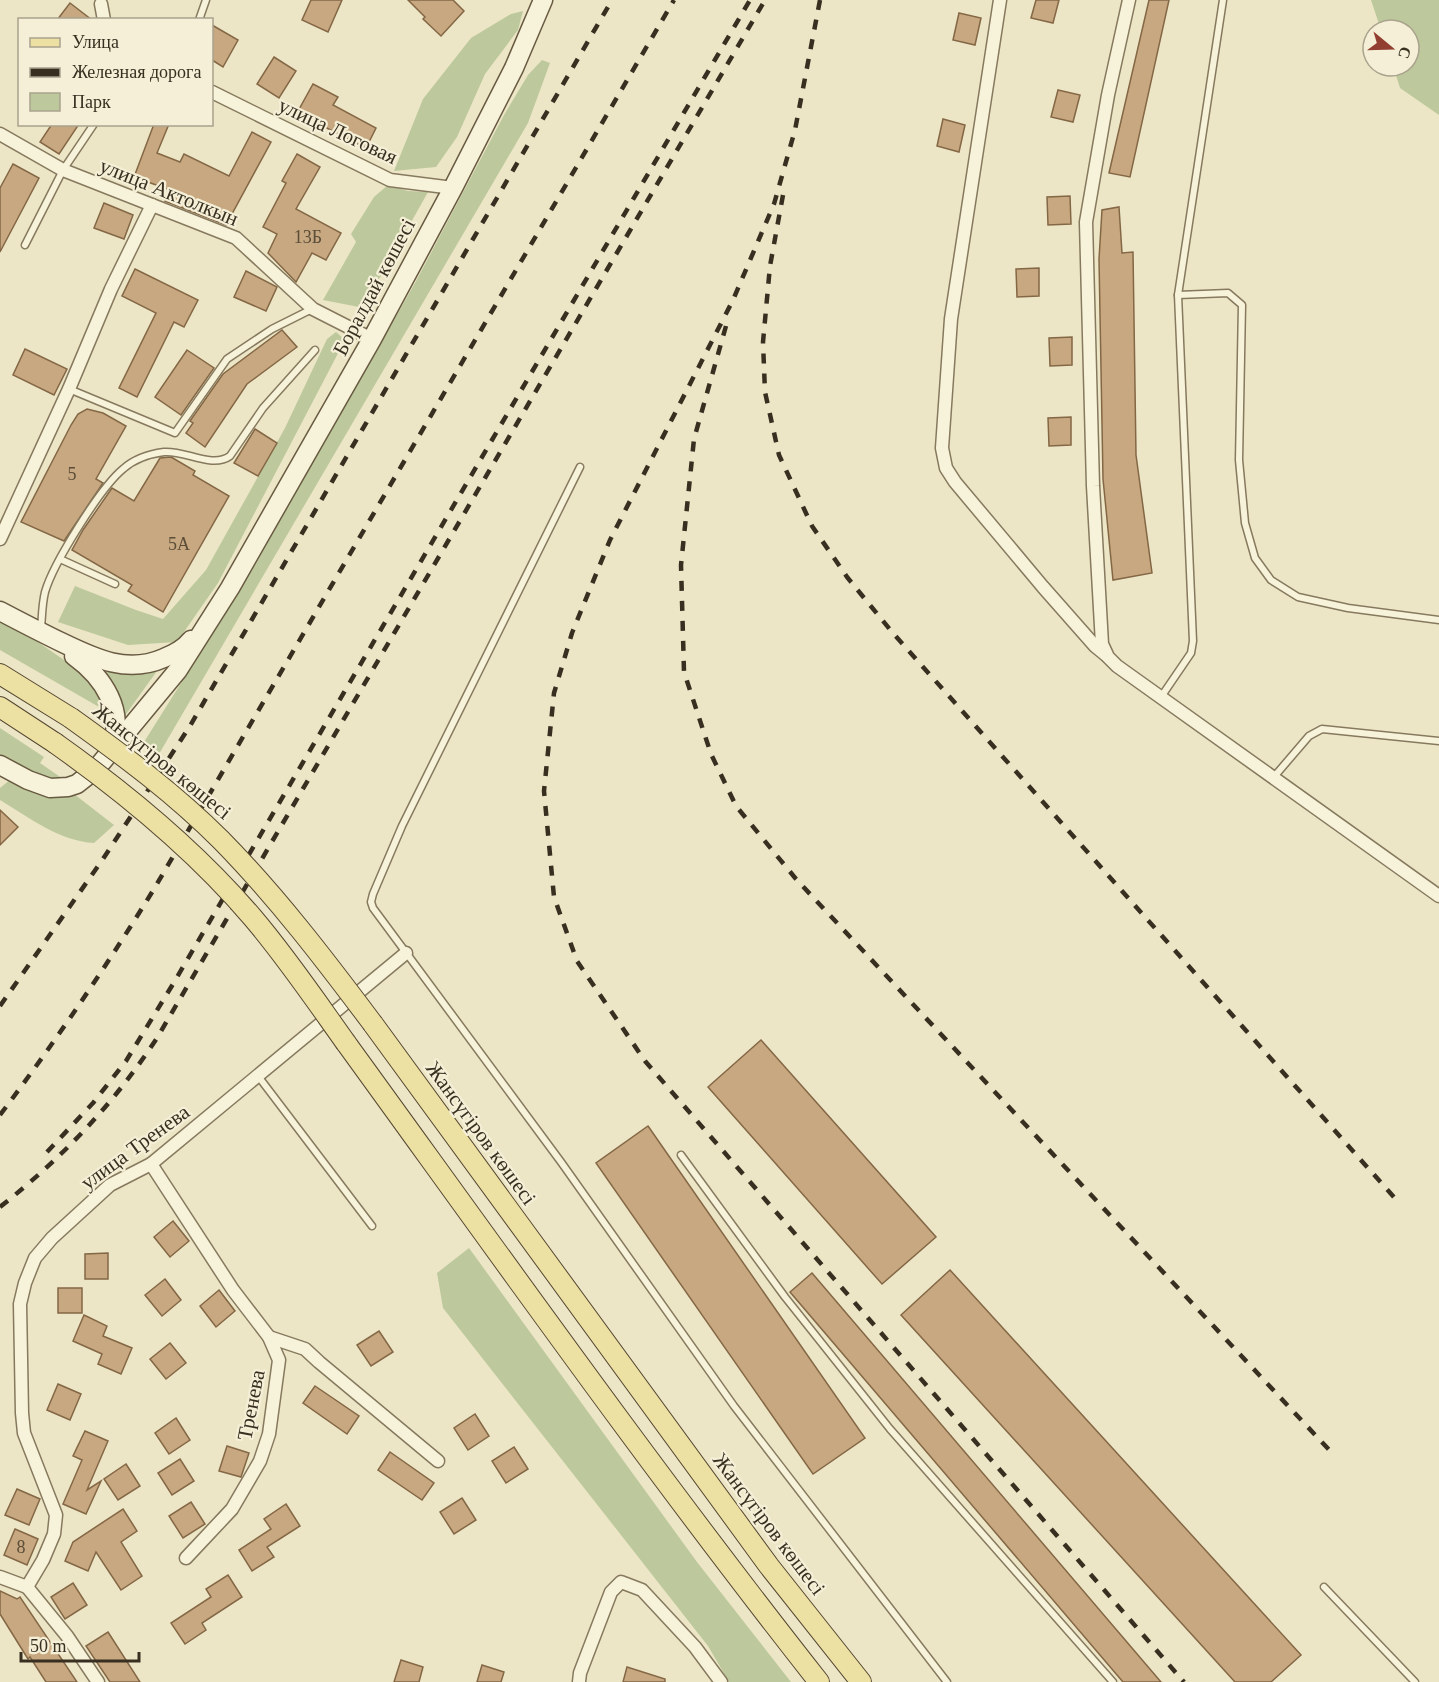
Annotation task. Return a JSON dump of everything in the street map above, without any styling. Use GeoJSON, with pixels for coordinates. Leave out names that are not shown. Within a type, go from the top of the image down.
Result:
{"type":"FeatureCollection","features":[{"type":"Feature","properties":{"kind":"main road","name":"Боралдай көшесі"},"geometry":{"type":"LineString","coordinates":[[230,588],[372,339],[453,188],[514,68],[543,0]]}},
{"type":"Feature","properties":{"kind":"main road"},"geometry":{"type":"LineString","coordinates":[[0,611],[97,659],[131,666],[168,657],[186,646],[230,588]]}},
{"type":"Feature","properties":{"kind":"main road"},"geometry":{"type":"LineString","coordinates":[[3,771],[59,789],[68,788],[85,779],[178,670],[230,588]]}},
{"type":"Feature","properties":{"kind":"main road"},"geometry":{"type":"LineString","coordinates":[[41,632],[90,667],[107,692],[116,725],[115,736],[106,757]]}},
{"type":"Feature","properties":{"kind":"main road","name":"Жансүгіров көшесі"},"geometry":{"type":"LineString","coordinates":[[0,674],[71,718],[149,777],[220,840],[265,888],[304,934],[373,1024],[762,1556],[861,1682]]}},
{"type":"Feature","properties":{"kind":"main road"},"geometry":{"type":"LineString","coordinates":[[0,707],[55,743],[136,804],[224,886],[272,942],[667,1484],[819,1682]]}},
{"type":"Feature","properties":{"kind":"street"},"geometry":{"type":"LineString","coordinates":[[1000,0],[951,319],[942,448],[946,468],[954,482],[1095,646],[1117,666],[1439,896]]}},
{"type":"Feature","properties":{"kind":"street"},"geometry":{"type":"LineString","coordinates":[[1108,657],[1102,644],[1093,486],[1086,222],[1106,107],[1129,0]]}},
{"type":"Feature","properties":{"kind":"street"},"geometry":{"type":"LineString","coordinates":[[101,4],[104,18]]}},
{"type":"Feature","properties":{"kind":"street","name":"улица Логовая"},"geometry":{"type":"LineString","coordinates":[[213,92],[390,180],[453,188]]}},
{"type":"Feature","properties":{"kind":"street","name":"улица Актолкын"},"geometry":{"type":"LineString","coordinates":[[0,134],[63,170],[236,238],[313,309],[372,339]]}},
{"type":"Feature","properties":{"kind":"street"},"geometry":{"type":"LineString","coordinates":[[0,539],[69,389],[111,289],[152,205]]}},
{"type":"Feature","properties":{"kind":"street","name":"улица Тренева"},"geometry":{"type":"LineString","coordinates":[[27,1587],[43,1560],[54,1534],[56,1515],[24,1433],[22,1413],[20,1304],[35,1258],[52,1238],[110,1185],[151,1164],[406,953]]}},
{"type":"Feature","properties":{"kind":"street","name":"Тренева"},"geometry":{"type":"LineString","coordinates":[[151,1164],[233,1290],[269,1337],[279,1360],[270,1434],[260,1461],[232,1509],[186,1558]]}},
{"type":"Feature","properties":{"kind":"street"},"geometry":{"type":"LineString","coordinates":[[269,1337],[306,1349],[438,1461]]}},
{"type":"Feature","properties":{"kind":"street"},"geometry":{"type":"LineString","coordinates":[[0,1577],[27,1587],[67,1636],[98,1682]]}},
{"type":"Feature","properties":{"kind":"street"},"geometry":{"type":"LineString","coordinates":[[579,1682],[580,1673],[611,1592],[621,1582],[642,1590],[695,1647],[720,1682]]}},
{"type":"Feature","properties":{"kind":"lane"},"geometry":{"type":"LineString","coordinates":[[200,18],[206,0]]}},
{"type":"Feature","properties":{"kind":"lane"},"geometry":{"type":"LineString","coordinates":[[1161,697],[1191,653],[1193,641],[1178,295],[1223,0]]}},
{"type":"Feature","properties":{"kind":"lane"},"geometry":{"type":"LineString","coordinates":[[25,245],[63,170],[93,126]]}},
{"type":"Feature","properties":{"kind":"lane"},"geometry":{"type":"LineString","coordinates":[[1178,295],[1228,293],[1242,305],[1239,460],[1245,523],[1255,558],[1271,580],[1298,597],[1348,608],[1439,620]]}},
{"type":"Feature","properties":{"kind":"lane"},"geometry":{"type":"LineString","coordinates":[[69,389],[175,434],[227,359],[272,329],[313,309]]}},
{"type":"Feature","properties":{"kind":"lane"},"geometry":{"type":"LineString","coordinates":[[41,632],[44,595],[60,559],[109,482],[124,468],[143,456],[166,452],[184,453],[224,461],[230,456],[263,408],[315,350]]}},
{"type":"Feature","properties":{"kind":"lane"},"geometry":{"type":"LineString","coordinates":[[580,467],[402,826],[373,894],[373,908],[561,1162],[734,1406],[947,1682]]}},
{"type":"Feature","properties":{"kind":"lane"},"geometry":{"type":"LineString","coordinates":[[60,559],[115,584]]}},
{"type":"Feature","properties":{"kind":"lane"},"geometry":{"type":"LineString","coordinates":[[1273,779],[1309,736],[1322,729],[1439,741]]}},
{"type":"Feature","properties":{"kind":"lane"},"geometry":{"type":"LineString","coordinates":[[258,1076],[372,1226]]}},
{"type":"Feature","properties":{"kind":"lane"},"geometry":{"type":"LineString","coordinates":[[681,1155],[785,1296],[890,1429],[1113,1682]]}},
{"type":"Feature","properties":{"kind":"lane"},"geometry":{"type":"LineString","coordinates":[[1324,1587],[1415,1682]]}},
{"type":"Feature","properties":{"kind":"green space"},"geometry":{"type":"Polygon","coordinates":[[[1371,0],[1439,0],[1439,115],[1400,88],[1397,78],[1421,78],[1421,18],[1377,18],[1371,0]]]}},
{"type":"Feature","properties":{"kind":"green space"},"geometry":{"type":"Polygon","coordinates":[[[523,11],[518,30],[485,74],[457,137],[436,167],[394,171],[423,99],[471,38],[511,14],[523,11]]]}},
{"type":"Feature","properties":{"kind":"green space"},"geometry":{"type":"Polygon","coordinates":[[[542,60],[550,63],[528,123],[159,754],[144,742],[252,570],[415,283],[504,115],[528,75],[542,60]]]}},
{"type":"Feature","properties":{"kind":"green space"},"geometry":{"type":"Polygon","coordinates":[[[388,185],[408,191],[428,192],[381,276],[359,307],[323,300],[356,242],[351,234],[374,197],[388,185]]]}},
{"type":"Feature","properties":{"kind":"green space"},"geometry":{"type":"Polygon","coordinates":[[[336,332],[345,340],[218,583],[177,642],[128,645],[58,622],[75,586],[163,619],[206,570],[285,428],[327,339],[336,332]]]}},
{"type":"Feature","properties":{"kind":"green space"},"geometry":{"type":"Polygon","coordinates":[[[0,618],[86,675],[106,711],[0,650],[0,618]]]}},
{"type":"Feature","properties":{"kind":"green space"},"geometry":{"type":"Polygon","coordinates":[[[157,671],[124,717],[101,672],[157,671]]]}},
{"type":"Feature","properties":{"kind":"green space"},"geometry":{"type":"Polygon","coordinates":[[[0,728],[44,757],[40,763],[66,781],[25,774],[0,757],[0,728]]]}},
{"type":"Feature","properties":{"kind":"green space"},"geometry":{"type":"Polygon","coordinates":[[[11,779],[48,797],[74,794],[114,825],[94,843],[57,833],[0,800],[0,788],[11,779]]]}},
{"type":"Feature","properties":{"kind":"green space"},"geometry":{"type":"Polygon","coordinates":[[[469,1248],[697,1562],[791,1682],[729,1682],[708,1646],[443,1308],[437,1273],[469,1248]]]}},
{"type":"Feature","properties":{"kind":"building"},"geometry":{"type":"Polygon","coordinates":[[[311,0],[342,0],[328,32],[302,20],[311,0]]]}},
{"type":"Feature","properties":{"kind":"building"},"geometry":{"type":"Polygon","coordinates":[[[408,0],[453,0],[464,11],[441,36],[408,0]]]}},
{"type":"Feature","properties":{"kind":"building"},"geometry":{"type":"Polygon","coordinates":[[[1036,0],[1059,0],[1053,23],[1031,18],[1036,0]]]}},
{"type":"Feature","properties":{"kind":"building"},"geometry":{"type":"Polygon","coordinates":[[[1149,0],[1169,0],[1130,177],[1109,173],[1149,0]]]}},
{"type":"Feature","properties":{"kind":"building"},"geometry":{"type":"Polygon","coordinates":[[[70,3],[89,18],[59,18],[70,3]]]}},
{"type":"Feature","properties":{"kind":"building"},"geometry":{"type":"Polygon","coordinates":[[[959,13],[981,18],[975,45],[953,40],[959,13]]]}},
{"type":"Feature","properties":{"kind":"building"},"geometry":{"type":"Polygon","coordinates":[[[213,26],[238,40],[223,67],[213,61],[213,26]]]}},
{"type":"Feature","properties":{"kind":"building"},"geometry":{"type":"Polygon","coordinates":[[[274,57],[296,71],[279,98],[257,84],[274,57]]]}},
{"type":"Feature","properties":{"kind":"building"},"geometry":{"type":"Polygon","coordinates":[[[313,84],[338,97],[333,105],[376,128],[366,148],[297,113],[313,84]]]}},
{"type":"Feature","properties":{"kind":"building"},"geometry":{"type":"Polygon","coordinates":[[[1058,90],[1080,95],[1073,122],[1051,117],[1058,90]]]}},
{"type":"Feature","properties":{"kind":"building"},"geometry":{"type":"Polygon","coordinates":[[[943,119],[965,125],[959,152],[937,146],[943,119]]]}},
{"type":"Feature","properties":{"kind":"building"},"geometry":{"type":"Polygon","coordinates":[[[51,126],[78,126],[59,154],[40,142],[51,126]]]}},
{"type":"Feature","properties":{"kind":"building"},"geometry":{"type":"Polygon","coordinates":[[[153,126],[168,126],[157,153],[180,162],[184,154],[229,176],[252,132],[271,142],[226,225],[165,201],[170,190],[134,177],[153,126]]]}},
{"type":"Feature","properties":{"kind":"building"},"geometry":{"type":"Polygon","coordinates":[[[297,154],[320,167],[296,209],[341,233],[326,260],[312,253],[296,282],[268,253],[277,234],[263,227],[286,183],[282,181],[297,154]]]}},
{"type":"Feature","properties":{"kind":"building"},"geometry":{"type":"Polygon","coordinates":[[[13,164],[39,178],[0,252],[0,188],[13,164]]]}},
{"type":"Feature","properties":{"kind":"building"},"geometry":{"type":"Polygon","coordinates":[[[1070,196],[1071,224],[1048,225],[1047,197],[1070,196]]]}},
{"type":"Feature","properties":{"kind":"building"},"geometry":{"type":"Polygon","coordinates":[[[104,203],[133,215],[124,239],[94,228],[104,203]]]}},
{"type":"Feature","properties":{"kind":"building"},"geometry":{"type":"Polygon","coordinates":[[[1119,207],[1122,253],[1133,252],[1136,455],[1152,573],[1113,580],[1103,479],[1099,259],[1102,210],[1119,207]]]}},
{"type":"Feature","properties":{"kind":"building"},"geometry":{"type":"Polygon","coordinates":[[[1039,268],[1039,296],[1017,297],[1016,269],[1039,268]]]}},
{"type":"Feature","properties":{"kind":"building"},"geometry":{"type":"Polygon","coordinates":[[[135,269],[198,300],[184,327],[174,322],[137,397],[119,388],[156,313],[122,296],[135,269]]]}},
{"type":"Feature","properties":{"kind":"building"},"geometry":{"type":"Polygon","coordinates":[[[246,271],[277,287],[266,311],[234,297],[246,271]]]}},
{"type":"Feature","properties":{"kind":"building"},"geometry":{"type":"Polygon","coordinates":[[[282,330],[297,347],[247,384],[205,447],[186,433],[193,423],[190,421],[223,374],[282,330]]]}},
{"type":"Feature","properties":{"kind":"building"},"geometry":{"type":"Polygon","coordinates":[[[1072,337],[1072,365],[1050,366],[1049,338],[1072,337]]]}},
{"type":"Feature","properties":{"kind":"building"},"geometry":{"type":"Polygon","coordinates":[[[25,349],[67,369],[54,395],[13,375],[25,349]]]}},
{"type":"Feature","properties":{"kind":"building"},"geometry":{"type":"Polygon","coordinates":[[[187,350],[214,368],[181,415],[155,397],[187,350]]]}},
{"type":"Feature","properties":{"kind":"building"},"geometry":{"type":"Polygon","coordinates":[[[87,409],[103,413],[126,426],[96,479],[103,483],[64,541],[21,522],[71,425],[78,414],[87,409]]]}},
{"type":"Feature","properties":{"kind":"building"},"geometry":{"type":"Polygon","coordinates":[[[1071,417],[1071,445],[1049,446],[1048,418],[1071,417]]]}},
{"type":"Feature","properties":{"kind":"building"},"geometry":{"type":"Polygon","coordinates":[[[255,429],[277,443],[258,476],[234,463],[255,429]]]}},
{"type":"Feature","properties":{"kind":"building"},"geometry":{"type":"Polygon","coordinates":[[[171,457],[195,471],[193,475],[229,496],[163,612],[128,591],[132,585],[72,550],[112,488],[134,501],[160,458],[171,457]]]}},
{"type":"Feature","properties":{"kind":"building"},"geometry":{"type":"Polygon","coordinates":[[[0,810],[18,827],[0,845],[0,810]]]}},
{"type":"Feature","properties":{"kind":"building"},"geometry":{"type":"Polygon","coordinates":[[[761,1040],[936,1237],[882,1284],[708,1087],[761,1040]]]}},
{"type":"Feature","properties":{"kind":"building"},"geometry":{"type":"Polygon","coordinates":[[[648,1126],[865,1438],[813,1474],[596,1163],[648,1126]]]}},
{"type":"Feature","properties":{"kind":"building"},"geometry":{"type":"Polygon","coordinates":[[[173,1221],[189,1241],[170,1257],[154,1237],[173,1221]]]}},
{"type":"Feature","properties":{"kind":"building"},"geometry":{"type":"Polygon","coordinates":[[[108,1253],[108,1279],[85,1279],[85,1254],[108,1253]]]}},
{"type":"Feature","properties":{"kind":"building"},"geometry":{"type":"Polygon","coordinates":[[[950,1270],[1301,1655],[1271,1682],[1235,1682],[901,1315],[950,1270]]]}},
{"type":"Feature","properties":{"kind":"building"},"geometry":{"type":"Polygon","coordinates":[[[812,1273],[1161,1682],[1123,1682],[790,1292],[812,1273]]]}},
{"type":"Feature","properties":{"kind":"building"},"geometry":{"type":"Polygon","coordinates":[[[165,1279],[181,1300],[162,1316],[145,1295],[165,1279]]]}},
{"type":"Feature","properties":{"kind":"building"},"geometry":{"type":"Polygon","coordinates":[[[58,1288],[82,1288],[82,1313],[58,1313],[58,1288]]]}},
{"type":"Feature","properties":{"kind":"building"},"geometry":{"type":"Polygon","coordinates":[[[219,1290],[235,1311],[216,1327],[200,1306],[219,1290]]]}},
{"type":"Feature","properties":{"kind":"building"},"geometry":{"type":"Polygon","coordinates":[[[84,1315],[107,1326],[103,1336],[132,1348],[121,1374],[98,1364],[102,1354],[73,1341],[84,1315]]]}},
{"type":"Feature","properties":{"kind":"building"},"geometry":{"type":"Polygon","coordinates":[[[379,1331],[393,1352],[371,1366],[357,1345],[379,1331]]]}},
{"type":"Feature","properties":{"kind":"building"},"geometry":{"type":"Polygon","coordinates":[[[170,1343],[186,1363],[166,1379],[150,1359],[170,1343]]]}},
{"type":"Feature","properties":{"kind":"building"},"geometry":{"type":"Polygon","coordinates":[[[58,1384],[81,1394],[70,1420],[47,1410],[58,1384]]]}},
{"type":"Feature","properties":{"kind":"building"},"geometry":{"type":"Polygon","coordinates":[[[315,1386],[359,1416],[347,1434],[303,1403],[315,1386]]]}},
{"type":"Feature","properties":{"kind":"building"},"geometry":{"type":"Polygon","coordinates":[[[475,1414],[489,1436],[468,1450],[454,1428],[475,1414]]]}},
{"type":"Feature","properties":{"kind":"building"},"geometry":{"type":"Polygon","coordinates":[[[176,1418],[190,1440],[169,1454],[155,1433],[176,1418]]]}},
{"type":"Feature","properties":{"kind":"building"},"geometry":{"type":"Polygon","coordinates":[[[85,1431],[108,1441],[87,1490],[101,1481],[86,1514],[63,1504],[82,1460],[73,1456],[85,1431]]]}},
{"type":"Feature","properties":{"kind":"building"},"geometry":{"type":"Polygon","coordinates":[[[227,1446],[249,1453],[241,1477],[219,1471],[227,1446]]]}},
{"type":"Feature","properties":{"kind":"building"},"geometry":{"type":"Polygon","coordinates":[[[514,1447],[528,1469],[506,1483],[492,1461],[514,1447]]]}},
{"type":"Feature","properties":{"kind":"building"},"geometry":{"type":"Polygon","coordinates":[[[390,1452],[434,1483],[422,1500],[378,1470],[390,1452]]]}},
{"type":"Feature","properties":{"kind":"building"},"geometry":{"type":"Polygon","coordinates":[[[180,1459],[194,1481],[172,1495],[158,1473],[180,1459]]]}},
{"type":"Feature","properties":{"kind":"building"},"geometry":{"type":"Polygon","coordinates":[[[126,1464],[140,1486],[118,1500],[104,1479],[126,1464]]]}},
{"type":"Feature","properties":{"kind":"building"},"geometry":{"type":"Polygon","coordinates":[[[17,1489],[40,1499],[29,1525],[5,1515],[17,1489]]]}},
{"type":"Feature","properties":{"kind":"building"},"geometry":{"type":"Polygon","coordinates":[[[462,1498],[476,1520],[454,1534],[440,1512],[462,1498]]]}},
{"type":"Feature","properties":{"kind":"building"},"geometry":{"type":"Polygon","coordinates":[[[191,1502],[205,1524],[183,1538],[169,1516],[191,1502]]]}},
{"type":"Feature","properties":{"kind":"building"},"geometry":{"type":"Polygon","coordinates":[[[286,1504],[300,1526],[267,1547],[274,1557],[252,1571],[239,1550],[271,1529],[264,1519],[286,1504]]]}},
{"type":"Feature","properties":{"kind":"building"},"geometry":{"type":"Polygon","coordinates":[[[123,1509],[137,1531],[121,1542],[142,1576],[121,1590],[96,1552],[88,1571],[65,1561],[73,1542],[123,1509]]]}},
{"type":"Feature","properties":{"kind":"building"},"geometry":{"type":"Polygon","coordinates":[[[15,1529],[38,1539],[27,1565],[4,1555],[15,1529]]]}},
{"type":"Feature","properties":{"kind":"building"},"geometry":{"type":"Polygon","coordinates":[[[228,1575],[242,1597],[202,1623],[206,1630],[185,1644],[171,1623],[211,1597],[206,1589],[228,1575]]]}},
{"type":"Feature","properties":{"kind":"building"},"geometry":{"type":"Polygon","coordinates":[[[73,1583],[87,1605],[65,1619],[51,1597],[73,1583]]]}},
{"type":"Feature","properties":{"kind":"building"},"geometry":{"type":"Polygon","coordinates":[[[0,1591],[17,1599],[20,1597],[77,1682],[46,1682],[30,1657],[28,1659],[0,1614],[0,1591]]]}},
{"type":"Feature","properties":{"kind":"building"},"geometry":{"type":"Polygon","coordinates":[[[108,1632],[140,1682],[110,1682],[86,1646],[108,1632]]]}},
{"type":"Feature","properties":{"kind":"building"},"geometry":{"type":"Polygon","coordinates":[[[401,1660],[423,1667],[419,1682],[394,1682],[401,1660]]]}},
{"type":"Feature","properties":{"kind":"building"},"geometry":{"type":"Polygon","coordinates":[[[482,1665],[504,1672],[501,1682],[477,1682],[482,1665]]]}},
{"type":"Feature","properties":{"kind":"building"},"geometry":{"type":"Polygon","coordinates":[[[627,1667],[665,1679],[665,1682],[623,1682],[627,1667]]]}},
{"type":"Feature","properties":{"kind":"railway"},"geometry":{"type":"LineString","coordinates":[[0,1006],[103,859],[190,726],[612,0]]}},
{"type":"Feature","properties":{"kind":"railway"},"geometry":{"type":"LineString","coordinates":[[0,1115],[80,1004],[154,889],[674,0]]}},
{"type":"Feature","properties":{"kind":"railway"},"geometry":{"type":"LineString","coordinates":[[47,1152],[93,1103],[126,1061],[173,984],[750,0]]}},
{"type":"Feature","properties":{"kind":"railway"},"geometry":{"type":"LineString","coordinates":[[0,1207],[45,1169],[86,1129],[123,1086],[157,1038],[765,0]]}},
{"type":"Feature","properties":{"kind":"railway"},"geometry":{"type":"LineString","coordinates":[[820,0],[795,130],[774,204],[733,300],[610,540],[572,633],[554,693],[544,791],[554,897],[577,961],[645,1061],[1184,1682]]}},
{"type":"Feature","properties":{"kind":"railway"},"geometry":{"type":"LineString","coordinates":[[783,195],[770,266],[763,342],[765,392],[779,455],[812,526],[847,577],[892,632],[1400,1204]]}},
{"type":"Feature","properties":{"kind":"railway"},"geometry":{"type":"LineString","coordinates":[[726,326],[694,439],[681,565],[684,672],[711,754],[736,806],[796,879],[1333,1454]]}}]}
